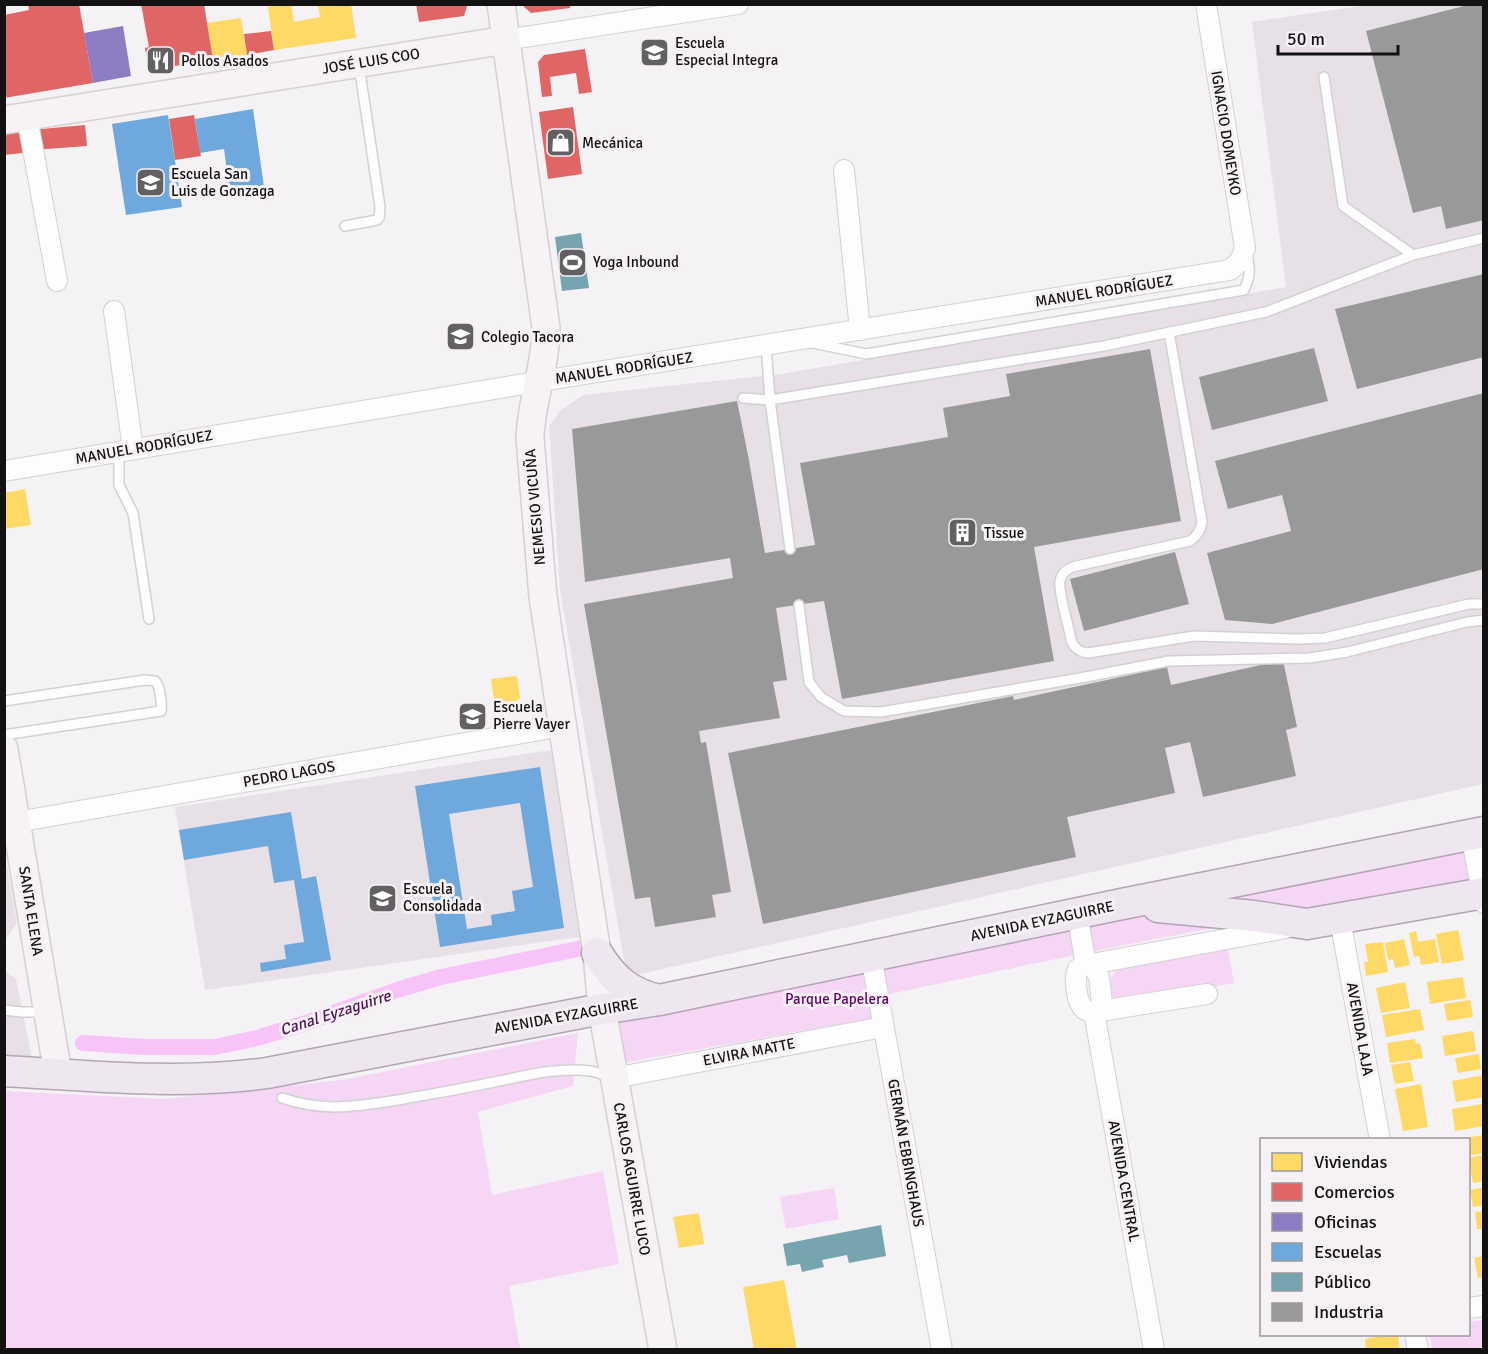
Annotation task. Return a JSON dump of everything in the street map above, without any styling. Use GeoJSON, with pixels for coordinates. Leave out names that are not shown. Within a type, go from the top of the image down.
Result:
{"type":"FeatureCollection","features":[{"type":"Feature","properties":{"kind":"main road","name":"AVENIDA EYZAGUIRRE"},"geometry":{"type":"LineString","coordinates":[[4,1071],[168,1079],[244,1077],[659,999],[1477,833]]}},
{"type":"Feature","properties":{"kind":"main road","name":"AVENIDA EYZAGUIRRE"},"geometry":{"type":"LineString","coordinates":[[1122,904],[1254,915],[1307,924],[1483,896]]}},
{"type":"Feature","properties":{"kind":"main road"},"geometry":{"type":"LineString","coordinates":[[597,953],[609,971],[627,987],[637,993],[659,999]]}},
{"type":"Feature","properties":{"kind":"street","name":"NEMESIO VICUÑA"},"geometry":{"type":"LineString","coordinates":[[501,4],[545,318],[545,351],[531,416],[530,438],[543,597],[597,953],[602,1009]]}},
{"type":"Feature","properties":{"kind":"street","name":"JOSÉ LUIS COO"},"geometry":{"type":"LineString","coordinates":[[16,118],[738,4]]}},
{"type":"Feature","properties":{"kind":"street","name":"IGNACIO DOMEYKO"},"geometry":{"type":"LineString","coordinates":[[1206,4],[1244,240],[1245,248],[1240,261]]}},
{"type":"Feature","properties":{"kind":"street"},"geometry":{"type":"LineString","coordinates":[[16,118],[57,281]]}},
{"type":"Feature","properties":{"kind":"street"},"geometry":{"type":"LineString","coordinates":[[844,170],[860,330]]}},
{"type":"Feature","properties":{"kind":"street","name":"MANUEL RODRÍGUEZ"},"geometry":{"type":"LineString","coordinates":[[4,471],[539,381],[1223,272],[1230,270],[1240,261]]}},
{"type":"Feature","properties":{"kind":"street"},"geometry":{"type":"LineString","coordinates":[[114,311],[126,450]]}},
{"type":"Feature","properties":{"kind":"street","name":"PEDRO LAGOS"},"geometry":{"type":"LineString","coordinates":[[16,822],[562,726]]}},
{"type":"Feature","properties":{"kind":"street","name":"SANTA ELENA"},"geometry":{"type":"LineString","coordinates":[[4,749],[58,1074]]}},
{"type":"Feature","properties":{"kind":"street"},"geometry":{"type":"LineString","coordinates":[[1477,833],[1483,896]]}},
{"type":"Feature","properties":{"kind":"street","name":"AVENIDA CENTRAL"},"geometry":{"type":"LineString","coordinates":[[1077,913],[1086,965],[1078,969],[1076,982],[1082,1007],[1094,1012],[1154,1350]]}},
{"type":"Feature","properties":{"kind":"street","name":"AVENIDA LAJA"},"geometry":{"type":"LineString","coordinates":[[1340,919],[1380,1138]]}},
{"type":"Feature","properties":{"kind":"street","name":"AVENIDA EYZAGUIRRE"},"geometry":{"type":"LineString","coordinates":[[1086,965],[1307,924]]}},
{"type":"Feature","properties":{"kind":"street","name":"GERMÁN EBBINGHAUS"},"geometry":{"type":"LineString","coordinates":[[871,956],[942,1350]]}},
{"type":"Feature","properties":{"kind":"street"},"geometry":{"type":"LineString","coordinates":[[1094,1012],[1207,994]]}},
{"type":"Feature","properties":{"kind":"street","name":"CARLOS AGUIRRE LUCO"},"geometry":{"type":"LineString","coordinates":[[602,1009],[663,1350]]}},
{"type":"Feature","properties":{"kind":"street","name":"ELVIRA MATTE"},"geometry":{"type":"LineString","coordinates":[[614,1078],[883,1027]]}},
{"type":"Feature","properties":{"kind":"lane"},"geometry":{"type":"LineString","coordinates":[[345,226],[376,220],[379,218],[380,207],[359,63]]}},
{"type":"Feature","properties":{"kind":"lane"},"geometry":{"type":"LineString","coordinates":[[1324,77],[1343,206],[1413,255]]}},
{"type":"Feature","properties":{"kind":"lane"},"geometry":{"type":"LineString","coordinates":[[743,398],[770,400],[1104,346],[1266,312],[1413,255],[1484,238]]}},
{"type":"Feature","properties":{"kind":"lane"},"geometry":{"type":"LineString","coordinates":[[799,340],[867,354],[1244,290],[1250,271],[1244,240]]}},
{"type":"Feature","properties":{"kind":"lane"},"geometry":{"type":"LineString","coordinates":[[1169,332],[1202,522],[1201,529],[1190,541],[1067,570],[1062,575],[1060,586],[1071,640],[1075,648],[1088,653],[1194,636],[1325,638],[1469,604],[1484,603]]}},
{"type":"Feature","properties":{"kind":"lane"},"geometry":{"type":"LineString","coordinates":[[766,345],[770,400],[790,549]]}},
{"type":"Feature","properties":{"kind":"lane"},"geometry":{"type":"LineString","coordinates":[[126,450],[119,485],[133,513],[149,619]]}},
{"type":"Feature","properties":{"kind":"lane"},"geometry":{"type":"LineString","coordinates":[[799,605],[809,682],[821,696],[844,711],[881,712],[1169,661],[1310,658],[1347,652],[1467,622],[1484,620]]}},
{"type":"Feature","properties":{"kind":"lane"},"geometry":{"type":"LineString","coordinates":[[4,701],[145,680],[155,681],[158,684],[162,706],[161,711],[4,735]]}},
{"type":"Feature","properties":{"kind":"lane"},"geometry":{"type":"LineString","coordinates":[[4,1010],[48,1012]]}},
{"type":"Feature","properties":{"kind":"lane"},"geometry":{"type":"LineString","coordinates":[[282,1098],[303,1104],[339,1108],[452,1091],[554,1071],[591,1071],[614,1078]]}},
{"type":"Feature","properties":{"kind":"shaded area"},"geometry":{"type":"Polygon","coordinates":[[[1367,5],[1483,5],[1483,784],[627,977],[560,590],[549,426],[561,410],[583,395],[781,374],[1286,287],[1252,22],[1367,5]]]}},
{"type":"Feature","properties":{"kind":"shaded area","name":"Escuela Consolidada"},"geometry":{"type":"Polygon","coordinates":[[[551,750],[579,937],[205,990],[175,807],[551,750]]]}},
{"type":"Feature","properties":{"kind":"shaded area"},"geometry":{"type":"Polygon","coordinates":[[[4,848],[17,923],[5,940],[4,940],[4,848]]]}},
{"type":"Feature","properties":{"kind":"shaded area"},"geometry":{"type":"Polygon","coordinates":[[[4,970],[16,979],[34,1068],[5,1065],[4,970]]]}},
{"type":"Feature","properties":{"kind":"green space","name":"Parque Papelera"},"geometry":{"type":"Polygon","coordinates":[[[1483,848],[1483,885],[1336,904],[1094,951],[870,998],[874,1018],[622,1063],[613,1014],[1092,926],[1483,848]]]}},
{"type":"Feature","properties":{"kind":"green space"},"geometry":{"type":"Polygon","coordinates":[[[1228,949],[1234,983],[1114,1005],[1110,979],[1119,968],[1228,949]]]}},
{"type":"Feature","properties":{"kind":"green space"},"geometry":{"type":"Polygon","coordinates":[[[578,1033],[573,1086],[478,1112],[492,1195],[603,1171],[619,1264],[509,1286],[520,1349],[5,1350],[5,1091],[164,1099],[342,1080],[578,1033]]]}},
{"type":"Feature","properties":{"kind":"green space"},"geometry":{"type":"Polygon","coordinates":[[[834,1188],[839,1219],[786,1229],[780,1197],[834,1188]]]}},
{"type":"Feature","properties":{"kind":"green space"},"geometry":{"type":"Polygon","coordinates":[[[1483,1320],[1483,1349],[1432,1349],[1430,1336],[1470,1336],[1470,1322],[1483,1320]]]}},
{"type":"Feature","properties":{"kind":"building: Viviendas"},"geometry":{"type":"Polygon","coordinates":[[[291,4],[294,22],[320,17],[318,4],[351,4],[356,38],[274,50],[268,7],[291,4]]]}},
{"type":"Feature","properties":{"kind":"building: Viviendas"},"geometry":{"type":"Polygon","coordinates":[[[241,18],[247,55],[213,60],[207,23],[241,18]]]}},
{"type":"Feature","properties":{"kind":"building: Viviendas"},"geometry":{"type":"Polygon","coordinates":[[[25,489],[31,525],[4,529],[4,493],[25,489]]]}},
{"type":"Feature","properties":{"kind":"building: Viviendas"},"geometry":{"type":"Polygon","coordinates":[[[517,676],[520,698],[512,705],[495,707],[491,679],[517,676]]]}},
{"type":"Feature","properties":{"kind":"building: Viviendas"},"geometry":{"type":"Polygon","coordinates":[[[1458,930],[1464,960],[1442,964],[1436,934],[1458,930]]]}},
{"type":"Feature","properties":{"kind":"building: Viviendas"},"geometry":{"type":"Polygon","coordinates":[[[1416,931],[1418,942],[1435,939],[1439,962],[1421,965],[1419,956],[1414,957],[1409,933],[1416,931]]]}},
{"type":"Feature","properties":{"kind":"building: Viviendas"},"geometry":{"type":"Polygon","coordinates":[[[1404,939],[1410,965],[1395,968],[1393,959],[1388,960],[1385,943],[1404,939]]]}},
{"type":"Feature","properties":{"kind":"building: Viviendas"},"geometry":{"type":"Polygon","coordinates":[[[1383,942],[1388,972],[1366,976],[1364,962],[1368,962],[1365,944],[1383,942]]]}},
{"type":"Feature","properties":{"kind":"building: Viviendas"},"geometry":{"type":"Polygon","coordinates":[[[1463,977],[1466,998],[1430,1004],[1427,982],[1463,977]]]}},
{"type":"Feature","properties":{"kind":"building: Viviendas"},"geometry":{"type":"Polygon","coordinates":[[[1405,982],[1410,1008],[1381,1013],[1376,988],[1405,982]]]}},
{"type":"Feature","properties":{"kind":"building: Viviendas"},"geometry":{"type":"Polygon","coordinates":[[[1470,1000],[1473,1017],[1447,1021],[1444,1004],[1470,1000]]]}},
{"type":"Feature","properties":{"kind":"building: Viviendas"},"geometry":{"type":"Polygon","coordinates":[[[1420,1009],[1424,1030],[1386,1037],[1382,1015],[1420,1009]]]}},
{"type":"Feature","properties":{"kind":"building: Viviendas"},"geometry":{"type":"Polygon","coordinates":[[[1473,1031],[1476,1051],[1445,1056],[1442,1036],[1473,1031]]]}},
{"type":"Feature","properties":{"kind":"building: Viviendas"},"geometry":{"type":"Polygon","coordinates":[[[1415,1039],[1416,1044],[1420,1043],[1423,1058],[1390,1063],[1387,1043],[1415,1039]]]}},
{"type":"Feature","properties":{"kind":"building: Viviendas"},"geometry":{"type":"Polygon","coordinates":[[[1479,1054],[1481,1069],[1458,1073],[1455,1058],[1479,1054]]]}},
{"type":"Feature","properties":{"kind":"building: Viviendas"},"geometry":{"type":"Polygon","coordinates":[[[1410,1062],[1414,1081],[1395,1084],[1391,1065],[1410,1062]]]}},
{"type":"Feature","properties":{"kind":"building: Viviendas"},"geometry":{"type":"Polygon","coordinates":[[[1484,1075],[1484,1097],[1456,1102],[1452,1081],[1484,1075]]]}},
{"type":"Feature","properties":{"kind":"building: Viviendas"},"geometry":{"type":"Polygon","coordinates":[[[1421,1084],[1428,1127],[1403,1131],[1395,1089],[1421,1084]]]}},
{"type":"Feature","properties":{"kind":"building: Viviendas"},"geometry":{"type":"Polygon","coordinates":[[[1482,1104],[1484,1126],[1455,1131],[1452,1109],[1482,1104]]]}},
{"type":"Feature","properties":{"kind":"building: Viviendas"},"geometry":{"type":"Polygon","coordinates":[[[1484,1135],[1484,1153],[1470,1156],[1470,1138],[1463,1138],[1484,1135]]]}},
{"type":"Feature","properties":{"kind":"building: Viviendas"},"geometry":{"type":"Polygon","coordinates":[[[1484,1155],[1484,1181],[1473,1183],[1470,1158],[1484,1155]]]}},
{"type":"Feature","properties":{"kind":"building: Viviendas"},"geometry":{"type":"Polygon","coordinates":[[[1484,1187],[1484,1205],[1473,1207],[1470,1190],[1484,1187]]]}},
{"type":"Feature","properties":{"kind":"building: Viviendas"},"geometry":{"type":"Polygon","coordinates":[[[1484,1211],[1484,1229],[1477,1229],[1475,1212],[1484,1211]]]}},
{"type":"Feature","properties":{"kind":"building: Viviendas"},"geometry":{"type":"Polygon","coordinates":[[[699,1213],[704,1244],[679,1248],[673,1217],[699,1213]]]}},
{"type":"Feature","properties":{"kind":"building: Viviendas"},"geometry":{"type":"Polygon","coordinates":[[[1484,1256],[1484,1277],[1478,1278],[1474,1258],[1484,1256]]]}},
{"type":"Feature","properties":{"kind":"building: Viviendas"},"geometry":{"type":"Polygon","coordinates":[[[784,1280],[797,1350],[754,1350],[743,1287],[784,1280]]]}},
{"type":"Feature","properties":{"kind":"building: Viviendas"},"geometry":{"type":"Polygon","coordinates":[[[1398,1336],[1400,1350],[1366,1350],[1365,1339],[1398,1336]]]}},
{"type":"Feature","properties":{"kind":"building: Comercios"},"geometry":{"type":"Polygon","coordinates":[[[28,4],[79,4],[93,83],[4,98],[4,15],[29,10],[28,4]]]}},
{"type":"Feature","properties":{"kind":"building: Comercios"},"geometry":{"type":"Polygon","coordinates":[[[141,4],[204,4],[213,60],[149,70],[145,48],[149,47],[141,4]]]}},
{"type":"Feature","properties":{"kind":"building: Comercios"},"geometry":{"type":"Polygon","coordinates":[[[416,4],[467,4],[467,6],[464,16],[419,22],[416,4]]]}},
{"type":"Feature","properties":{"kind":"building: Comercios"},"geometry":{"type":"Polygon","coordinates":[[[524,4],[570,4],[570,8],[531,13],[524,7],[524,4]]]}},
{"type":"Feature","properties":{"kind":"building: Comercios"},"geometry":{"type":"Polygon","coordinates":[[[271,31],[274,50],[247,55],[244,34],[271,31]]]}},
{"type":"Feature","properties":{"kind":"building: Comercios"},"geometry":{"type":"Polygon","coordinates":[[[585,49],[592,92],[579,94],[576,73],[550,77],[552,96],[542,97],[538,62],[544,55],[585,49]]]}},
{"type":"Feature","properties":{"kind":"building: Comercios","name":"Mecánica"},"geometry":{"type":"Polygon","coordinates":[[[573,107],[582,174],[548,179],[539,112],[573,107]]]}},
{"type":"Feature","properties":{"kind":"building: Comercios"},"geometry":{"type":"Polygon","coordinates":[[[194,115],[201,156],[175,160],[169,119],[194,115]]]}},
{"type":"Feature","properties":{"kind":"building: Comercios"},"geometry":{"type":"Polygon","coordinates":[[[85,125],[87,146],[33,150],[30,130],[85,125]]]}},
{"type":"Feature","properties":{"kind":"building: Comercios"},"geometry":{"type":"Polygon","coordinates":[[[21,132],[23,153],[4,155],[4,135],[21,132]]]}},
{"type":"Feature","properties":{"kind":"building: Oficinas"},"geometry":{"type":"Polygon","coordinates":[[[123,26],[131,76],[93,83],[84,33],[123,26]]]}},
{"type":"Feature","properties":{"kind":"building: Escuelas"},"geometry":{"type":"Polygon","coordinates":[[[253,109],[264,187],[230,193],[224,149],[200,153],[195,119],[253,109]]]}},
{"type":"Feature","properties":{"kind":"building: Escuelas","name":"Escuela San Luis de Gonzaga"},"geometry":{"type":"Polygon","coordinates":[[[168,115],[182,207],[126,215],[112,124],[168,115]]]}},
{"type":"Feature","properties":{"kind":"building: Escuelas"},"geometry":{"type":"Polygon","coordinates":[[[540,767],[564,928],[440,947],[415,786],[540,767]],[[520,803],[449,814],[467,929],[492,925],[491,915],[515,911],[512,891],[533,887],[520,803]]]}},
{"type":"Feature","properties":{"kind":"building: Escuelas"},"geometry":{"type":"Polygon","coordinates":[[[291,812],[302,879],[316,876],[331,960],[261,972],[260,963],[286,959],[284,945],[304,942],[294,880],[274,883],[268,846],[184,860],[179,830],[291,812]]]}},
{"type":"Feature","properties":{"kind":"building: Público","name":"Yoga Inbound"},"geometry":{"type":"Polygon","coordinates":[[[581,233],[589,288],[562,291],[555,237],[581,233]]]}},
{"type":"Feature","properties":{"kind":"building: Público"},"geometry":{"type":"Polygon","coordinates":[[[881,1225],[886,1256],[849,1263],[847,1255],[822,1260],[824,1267],[802,1272],[800,1264],[787,1266],[783,1244],[881,1225]]]}},
{"type":"Feature","properties":{"kind":"building: Industria"},"geometry":{"type":"Polygon","coordinates":[[[1472,4],[1484,4],[1484,220],[1446,229],[1441,206],[1413,213],[1366,31],[1472,4]]]}},
{"type":"Feature","properties":{"kind":"building: Industria"},"geometry":{"type":"Polygon","coordinates":[[[1484,274],[1484,357],[1357,389],[1335,309],[1484,274]]]}},
{"type":"Feature","properties":{"kind":"building: Industria"},"geometry":{"type":"Polygon","coordinates":[[[1314,348],[1328,401],[1212,430],[1199,377],[1314,348]]]}},
{"type":"Feature","properties":{"kind":"building: Industria"},"geometry":{"type":"Polygon","coordinates":[[[1150,349],[1181,521],[1034,547],[1054,661],[842,699],[824,601],[776,608],[787,680],[773,682],[780,718],[699,731],[701,743],[706,742],[731,892],[712,895],[716,917],[655,927],[650,897],[635,899],[584,604],[733,578],[730,558],[585,582],[572,429],[737,401],[765,553],[815,545],[800,463],[948,437],[943,408],[1010,396],[1006,374],[1150,349]]]}},
{"type":"Feature","properties":{"kind":"building: Industria"},"geometry":{"type":"Polygon","coordinates":[[[1484,393],[1484,569],[1272,624],[1225,620],[1207,553],[1291,531],[1282,495],[1228,509],[1215,461],[1484,393]]]}},
{"type":"Feature","properties":{"kind":"building: Industria"},"geometry":{"type":"Polygon","coordinates":[[[1175,552],[1189,604],[1084,631],[1070,579],[1175,552]]]}},
{"type":"Feature","properties":{"kind":"building: Industria"},"geometry":{"type":"Polygon","coordinates":[[[1283,660],[1297,727],[1286,730],[1296,776],[1203,797],[1190,742],[1165,748],[1175,793],[1067,817],[1076,857],[763,924],[728,753],[1013,696],[1014,700],[1167,667],[1171,685],[1283,660]]]}},
{"type":"Feature","properties":{"kind":"waterway","name":"Canal Eyzaguirre"},"geometry":{"type":"LineString","coordinates":[[83,1043],[144,1047],[215,1047],[257,1038],[303,1024],[397,990],[441,977],[583,948]]}},
{"type":"Feature","properties":{"kind":"place","name":"Escuela Especial Integra"},"geometry":{"type":"Point","coordinates":[654,52]}},
{"type":"Feature","properties":{"kind":"place","name":"Pollos Asados"},"geometry":{"type":"Point","coordinates":[160,61]}},
{"type":"Feature","properties":{"kind":"place","name":"Mecánica"},"geometry":{"type":"Point","coordinates":[561,143]}},
{"type":"Feature","properties":{"kind":"place","name":"Escuela San Luis de Gonzaga"},"geometry":{"type":"Point","coordinates":[150,183]}},
{"type":"Feature","properties":{"kind":"place","name":"Yoga Inbound"},"geometry":{"type":"Point","coordinates":[572,262]}},
{"type":"Feature","properties":{"kind":"place","name":"Colegio Tacora"},"geometry":{"type":"Point","coordinates":[460,337]}},
{"type":"Feature","properties":{"kind":"place","name":"Tissue"},"geometry":{"type":"Point","coordinates":[963,533]}},
{"type":"Feature","properties":{"kind":"place","name":"Escuela Pierre Vayer"},"geometry":{"type":"Point","coordinates":[472,716]}},
{"type":"Feature","properties":{"kind":"place","name":"Escuela Consolidada"},"geometry":{"type":"Point","coordinates":[382,898]}}]}
